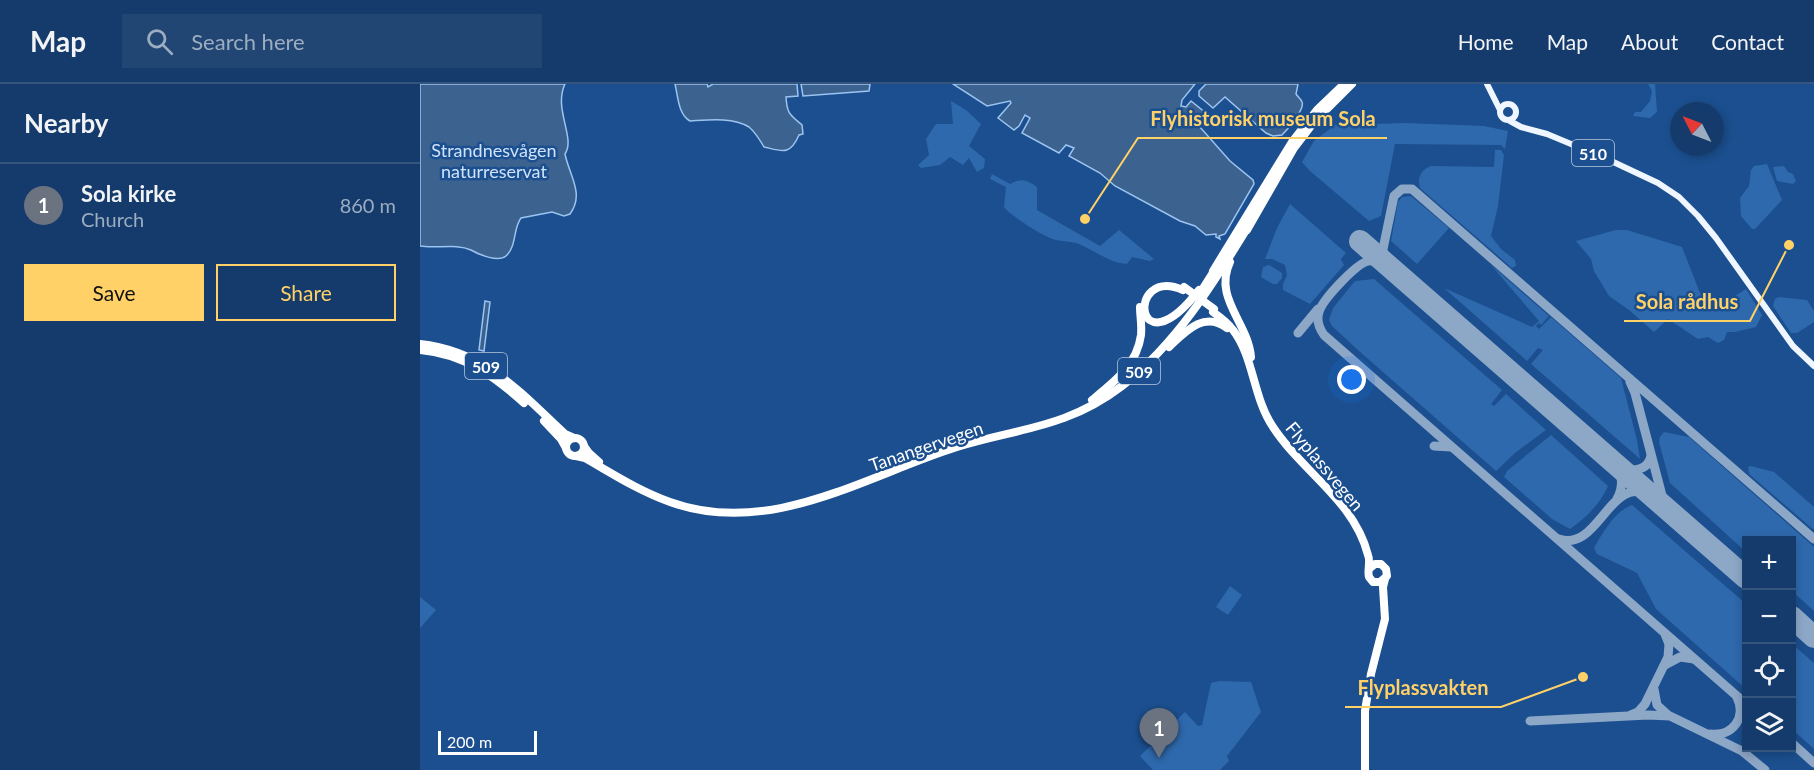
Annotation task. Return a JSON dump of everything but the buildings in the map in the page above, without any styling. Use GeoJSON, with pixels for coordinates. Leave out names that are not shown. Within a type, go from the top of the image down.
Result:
{"type":"FeatureCollection","features":[{"type":"Feature","properties":{"kind":"highway","name":"509"},"geometry":{"type":"LineString","coordinates":[[1183,289],[1170,286],[1153,290],[1145,300],[1146,316],[1154,323],[1169,321],[1190,302],[1216,268],[1292,142],[1342,84]]}},
{"type":"Feature","properties":{"kind":"highway","name":"509"},"geometry":{"type":"LineString","coordinates":[[1251,357],[1246,336],[1230,307],[1225,287],[1229,265],[1248,227],[1294,148],[1314,122],[1352,84]]}},
{"type":"Feature","properties":{"kind":"highway","name":"Tanangervegen"},"geometry":{"type":"LineString","coordinates":[[576,456],[585,458],[639,489],[684,506],[724,512],[774,509],[827,497],[957,447],[1053,423],[1089,407],[1121,386],[1156,355],[1183,324],[1215,280],[1248,227]]}},
{"type":"Feature","properties":{"kind":"highway","name":"Tanangervegen"},"geometry":{"type":"LineString","coordinates":[[584,446],[592,456],[611,469],[661,494],[709,507],[754,507],[792,501],[825,492],[941,448],[1068,413],[1092,400],[1125,378],[1153,351],[1190,307],[1216,268]]}},
{"type":"Feature","properties":{"kind":"highway","name":"509"},"geometry":{"type":"LineString","coordinates":[[1092,400],[1121,376],[1133,359],[1141,335],[1140,304],[1146,292],[1164,282],[1183,289],[1234,327],[1251,357]]}},
{"type":"Feature","properties":{"kind":"highway","name":"509"},"geometry":{"type":"LineString","coordinates":[[1214,310],[1232,328],[1243,349]]}},
{"type":"Feature","properties":{"kind":"highway","name":"509"},"geometry":{"type":"LineString","coordinates":[[1121,386],[1139,375],[1182,334],[1199,323],[1212,321],[1222,325],[1230,331],[1243,349]]}},
{"type":"Feature","properties":{"kind":"highway","name":"509"},"geometry":{"type":"LineString","coordinates":[[420,344],[452,350],[483,363],[509,382],[565,434],[581,440],[584,446]]}},
{"type":"Feature","properties":{"kind":"highway","name":"Flyplassvegen"},"geometry":{"type":"LineString","coordinates":[[1243,349],[1265,414],[1286,444],[1329,489],[1348,514],[1369,555],[1369,577],[1378,592],[1380,618],[1362,699],[1360,770]]}},
{"type":"Feature","properties":{"kind":"highway","name":"509"},"geometry":{"type":"LineString","coordinates":[[420,350],[454,357],[489,374],[540,418],[561,439],[570,454],[576,456]]}},
{"type":"Feature","properties":{"kind":"highway","name":"Flyplassvegen"},"geometry":{"type":"LineString","coordinates":[[1251,357],[1262,396],[1277,425],[1346,503],[1364,531],[1376,559],[1386,569],[1383,586],[1384,619],[1366,700],[1365,770]]}},
{"type":"Feature","properties":{"kind":"highway"},"geometry":{"type":"LineString","coordinates":[[566,448],[568,441],[574,438]]}},
{"type":"Feature","properties":{"kind":"highway"},"geometry":{"type":"LineString","coordinates":[[576,456],[582,453],[584,446]]}},
{"type":"Feature","properties":{"kind":"highway"},"geometry":{"type":"LineString","coordinates":[[1369,569],[1375,564],[1381,564]]}},
{"type":"Feature","properties":{"kind":"highway"},"geometry":{"type":"LineString","coordinates":[[1373,582],[1385,579]]}},
{"type":"Feature","properties":{"kind":"main road","name":"510"},"geometry":{"type":"LineString","coordinates":[[1489,84],[1499,97],[1514,106],[1520,123],[1530,129]]}},
{"type":"Feature","properties":{"kind":"main road","name":"510"},"geometry":{"type":"LineString","coordinates":[[1489,84],[1502,118],[1521,127],[1561,139],[1669,189],[1698,216],[1792,346],[1814,366]]}},
{"type":"Feature","properties":{"kind":"main road"},"geometry":{"type":"LineString","coordinates":[[1500,111],[1508,104]]}},
{"type":"Feature","properties":{"kind":"main road"},"geometry":{"type":"LineString","coordinates":[[1510,121],[1516,116]]}},
{"type":"Feature","properties":{"kind":"main road","name":"510"},"geometry":{"type":"LineString","coordinates":[[1653,182],[1677,200],[1701,224],[1788,346],[1814,371]]}},
{"type":"Feature","properties":{"kind":"shaded area","name":"Strandnesvågen naturreservat"},"geometry":{"type":"Polygon","coordinates":[[[420,84],[565,84],[561,103],[568,140],[565,154],[576,192],[574,207],[570,214],[564,216],[552,212],[521,218],[512,247],[506,256],[498,259],[459,247],[420,246],[420,84]]]}},
{"type":"Feature","properties":{"kind":"shaded area"},"geometry":{"type":"Polygon","coordinates":[[[675,84],[707,84],[708,87],[713,84],[797,84],[798,96],[786,97],[786,103],[790,114],[802,125],[803,134],[799,135],[789,149],[781,150],[764,147],[753,131],[742,124],[720,120],[690,121],[683,114],[675,84]]]}},
{"type":"Feature","properties":{"kind":"shaded area"},"geometry":{"type":"Polygon","coordinates":[[[801,84],[870,84],[869,91],[803,96],[801,84]]]}},
{"type":"Feature","properties":{"kind":"shaded area"},"geometry":{"type":"Polygon","coordinates":[[[953,84],[1195,84],[1182,100],[1181,106],[1186,107],[1191,101],[1207,114],[1199,126],[1230,161],[1253,180],[1254,184],[1225,234],[1219,236],[1220,239],[1216,237],[1216,234],[1206,235],[1195,226],[1180,221],[1115,186],[1100,173],[1069,156],[1074,148],[1066,145],[1059,153],[1022,133],[1030,118],[1025,115],[1014,130],[998,118],[1011,103],[1010,101],[987,106],[953,84]]]}},
{"type":"Feature","properties":{"kind":"shaded area"},"geometry":{"type":"Polygon","coordinates":[[[1206,84],[1298,84],[1296,94],[1302,101],[1302,105],[1296,118],[1285,132],[1282,135],[1273,136],[1266,133],[1225,97],[1213,108],[1199,96],[1199,91],[1206,84]]]}},
{"type":"Feature","properties":{"kind":"shaded area"},"geometry":{"type":"Polygon","coordinates":[[[1648,84],[1655,84],[1657,112],[1650,118],[1633,116],[1635,112],[1641,112],[1650,101],[1652,91],[1648,84]]]}},
{"type":"Feature","properties":{"kind":"shaded area"},"geometry":{"type":"Polygon","coordinates":[[[951,101],[966,110],[981,124],[969,146],[985,159],[984,168],[977,172],[969,158],[963,165],[950,157],[940,165],[921,168],[918,165],[929,155],[926,139],[936,124],[953,124],[951,101]]]}},
{"type":"Feature","properties":{"kind":"shaded area"},"geometry":{"type":"Polygon","coordinates":[[[1406,123],[1484,126],[1508,131],[1505,149],[1501,145],[1395,144],[1381,216],[1369,221],[1302,162],[1314,141],[1335,125],[1406,123]]]}},
{"type":"Feature","properties":{"kind":"shaded area"},"geometry":{"type":"Polygon","coordinates":[[[1495,150],[1501,150],[1504,155],[1498,206],[1491,236],[1501,249],[1515,260],[1516,266],[1512,268],[1420,188],[1419,184],[1421,174],[1431,166],[1494,167],[1495,150]]]}},
{"type":"Feature","properties":{"kind":"shaded area"},"geometry":{"type":"Polygon","coordinates":[[[1767,164],[1782,200],[1755,229],[1752,229],[1741,216],[1740,198],[1749,186],[1751,170],[1754,166],[1767,164]]]}},
{"type":"Feature","properties":{"kind":"shaded area"},"geometry":{"type":"Polygon","coordinates":[[[1784,166],[1788,172],[1793,174],[1796,181],[1793,184],[1777,181],[1773,167],[1784,166]]]}},
{"type":"Feature","properties":{"kind":"shaded area"},"geometry":{"type":"Polygon","coordinates":[[[992,174],[1010,184],[1021,180],[1033,184],[1037,187],[1037,210],[1100,246],[1119,230],[1154,259],[1150,261],[1132,257],[1127,264],[1121,263],[1079,244],[1056,240],[1044,235],[1004,207],[1006,187],[990,179],[992,174]]]}},
{"type":"Feature","properties":{"kind":"shaded area"},"geometry":{"type":"Polygon","coordinates":[[[1411,196],[1449,228],[1417,264],[1391,241],[1398,202],[1402,197],[1411,196]]]}},
{"type":"Feature","properties":{"kind":"shaded area"},"geometry":{"type":"Polygon","coordinates":[[[1290,204],[1346,253],[1341,259],[1344,265],[1310,304],[1283,290],[1287,275],[1285,265],[1272,259],[1265,259],[1277,228],[1290,204]]]}},
{"type":"Feature","properties":{"kind":"shaded area"},"geometry":{"type":"Polygon","coordinates":[[[1616,230],[1627,230],[1682,247],[1700,293],[1722,304],[1746,289],[1762,315],[1756,327],[1727,332],[1724,340],[1718,343],[1708,337],[1698,339],[1668,319],[1654,332],[1609,296],[1594,271],[1591,259],[1576,241],[1616,230]]]}},
{"type":"Feature","properties":{"kind":"shaded area"},"geometry":{"type":"Polygon","coordinates":[[[1269,265],[1282,273],[1282,278],[1277,284],[1261,277],[1263,267],[1269,265]]]}},
{"type":"Feature","properties":{"kind":"shaded area"},"geometry":{"type":"Polygon","coordinates":[[[1491,265],[1549,316],[1541,325],[1539,323],[1536,326],[1539,329],[1551,317],[1621,378],[1640,459],[1531,364],[1543,350],[1538,348],[1527,361],[1444,288],[1532,327],[1539,321],[1491,265]]]}},
{"type":"Feature","properties":{"kind":"shaded area"},"geometry":{"type":"Polygon","coordinates":[[[1374,279],[1502,390],[1491,404],[1494,406],[1506,394],[1546,430],[1515,453],[1496,471],[1359,351],[1332,326],[1329,320],[1333,308],[1355,281],[1374,279]]]}},
{"type":"Feature","properties":{"kind":"shaded area"},"geometry":{"type":"Polygon","coordinates":[[[1779,297],[1807,300],[1814,311],[1814,322],[1797,333],[1791,333],[1773,306],[1775,299],[1779,297]]]}},
{"type":"Feature","properties":{"kind":"shaded area"},"geometry":{"type":"Polygon","coordinates":[[[485,301],[490,302],[484,351],[479,350],[485,301]]]}},
{"type":"Feature","properties":{"kind":"shaded area"},"geometry":{"type":"Polygon","coordinates":[[[1664,432],[1689,437],[1814,547],[1814,611],[1796,595],[1796,536],[1742,536],[1742,548],[1670,483],[1659,442],[1664,432]]]}},
{"type":"Feature","properties":{"kind":"shaded area"},"geometry":{"type":"Polygon","coordinates":[[[1551,435],[1608,486],[1592,510],[1570,529],[1552,519],[1504,477],[1507,471],[1551,435]]]}},
{"type":"Feature","properties":{"kind":"shaded area"},"geometry":{"type":"Polygon","coordinates":[[[1748,467],[1774,472],[1814,507],[1814,530],[1749,474],[1748,467]]]}},
{"type":"Feature","properties":{"kind":"shaded area"},"geometry":{"type":"Polygon","coordinates":[[[1632,505],[1742,601],[1742,685],[1656,609],[1637,573],[1597,554],[1594,548],[1605,529],[1632,505]]]}},
{"type":"Feature","properties":{"kind":"shaded area"},"geometry":{"type":"Polygon","coordinates":[[[1230,586],[1242,595],[1228,615],[1216,607],[1230,586]]]}},
{"type":"Feature","properties":{"kind":"shaded area"},"geometry":{"type":"Polygon","coordinates":[[[420,597],[436,610],[420,628],[420,597]]]}},
{"type":"Feature","properties":{"kind":"shaded area"},"geometry":{"type":"Polygon","coordinates":[[[1796,647],[1814,663],[1814,749],[1796,733],[1796,647]]]}},
{"type":"Feature","properties":{"kind":"shaded area"},"geometry":{"type":"Polygon","coordinates":[[[1251,682],[1261,712],[1227,756],[1229,761],[1220,770],[1153,770],[1140,756],[1185,712],[1198,726],[1202,725],[1211,683],[1251,682]]]}},
{"type":"Feature","properties":{"kind":"taxiway"},"geometry":{"type":"LineString","coordinates":[[1387,265],[1383,257],[1383,249],[1394,196],[1402,189],[1412,189],[1814,539]]}},
{"type":"Feature","properties":{"kind":"taxiway"},"geometry":{"type":"LineString","coordinates":[[1387,265],[1368,261],[1348,275],[1333,291],[1321,306],[1318,315],[1324,335],[1742,701]]}},
{"type":"Feature","properties":{"kind":"taxiway"},"geometry":{"type":"LineString","coordinates":[[1298,333],[1318,309]]}},
{"type":"Feature","properties":{"kind":"taxiway"},"geometry":{"type":"LineString","coordinates":[[1630,382],[1635,393],[1665,507]]}},
{"type":"Feature","properties":{"kind":"taxiway"},"geometry":{"type":"LineString","coordinates":[[1434,446],[1451,447]]}},
{"type":"Feature","properties":{"kind":"taxiway"},"geometry":{"type":"LineString","coordinates":[[1621,469],[1635,470],[1644,467],[1651,456]]}},
{"type":"Feature","properties":{"kind":"taxiway"},"geometry":{"type":"LineString","coordinates":[[1614,462],[1622,480],[1617,499]]}},
{"type":"Feature","properties":{"kind":"taxiway"},"geometry":{"type":"LineString","coordinates":[[1559,539],[1573,540],[1585,534],[1616,501],[1627,493],[1640,492],[1656,499]]}},
{"type":"Feature","properties":{"kind":"taxiway"},"geometry":{"type":"LineString","coordinates":[[1631,715],[1638,712],[1645,704],[1668,657],[1669,644],[1665,634]]}},
{"type":"Feature","properties":{"kind":"taxiway"},"geometry":{"type":"LineString","coordinates":[[1665,665],[1680,657],[1694,659]]}},
{"type":"Feature","properties":{"kind":"taxiway"},"geometry":{"type":"LineString","coordinates":[[1654,689],[1657,705],[1668,715]]}},
{"type":"Feature","properties":{"kind":"taxiway"},"geometry":{"type":"LineString","coordinates":[[1710,734],[1725,732],[1736,724],[1740,712],[1737,697]]}},
{"type":"Feature","properties":{"kind":"taxiway"},"geometry":{"type":"LineString","coordinates":[[1530,721],[1670,716],[1742,751],[1765,770]]}},
{"type":"Feature","properties":{"kind":"taxiway"},"geometry":{"type":"LineString","coordinates":[[1796,747],[1814,763]]}},
{"type":"Feature","properties":{"kind":"runway"},"geometry":{"type":"LineString","coordinates":[[1360,241],[1742,575]]}},
{"type":"Feature","properties":{"kind":"runway"},"geometry":{"type":"LineString","coordinates":[[1796,621],[1814,637]]}},
{"type":"Feature","properties":{"kind":"place","name":"Flyhistorisk museum Sola"},"geometry":{"type":"Point","coordinates":[1085,219]}},
{"type":"Feature","properties":{"kind":"place","name":"Sola rådhus"},"geometry":{"type":"Point","coordinates":[1789,245]}},
{"type":"Feature","properties":{"kind":"place","name":"Flyplassvakten"},"geometry":{"type":"Point","coordinates":[1583,677]}},
{"type":"Feature","properties":{"kind":"place","name":"Sola kirke"},"geometry":{"type":"Point","coordinates":[1159,758]}}]}
